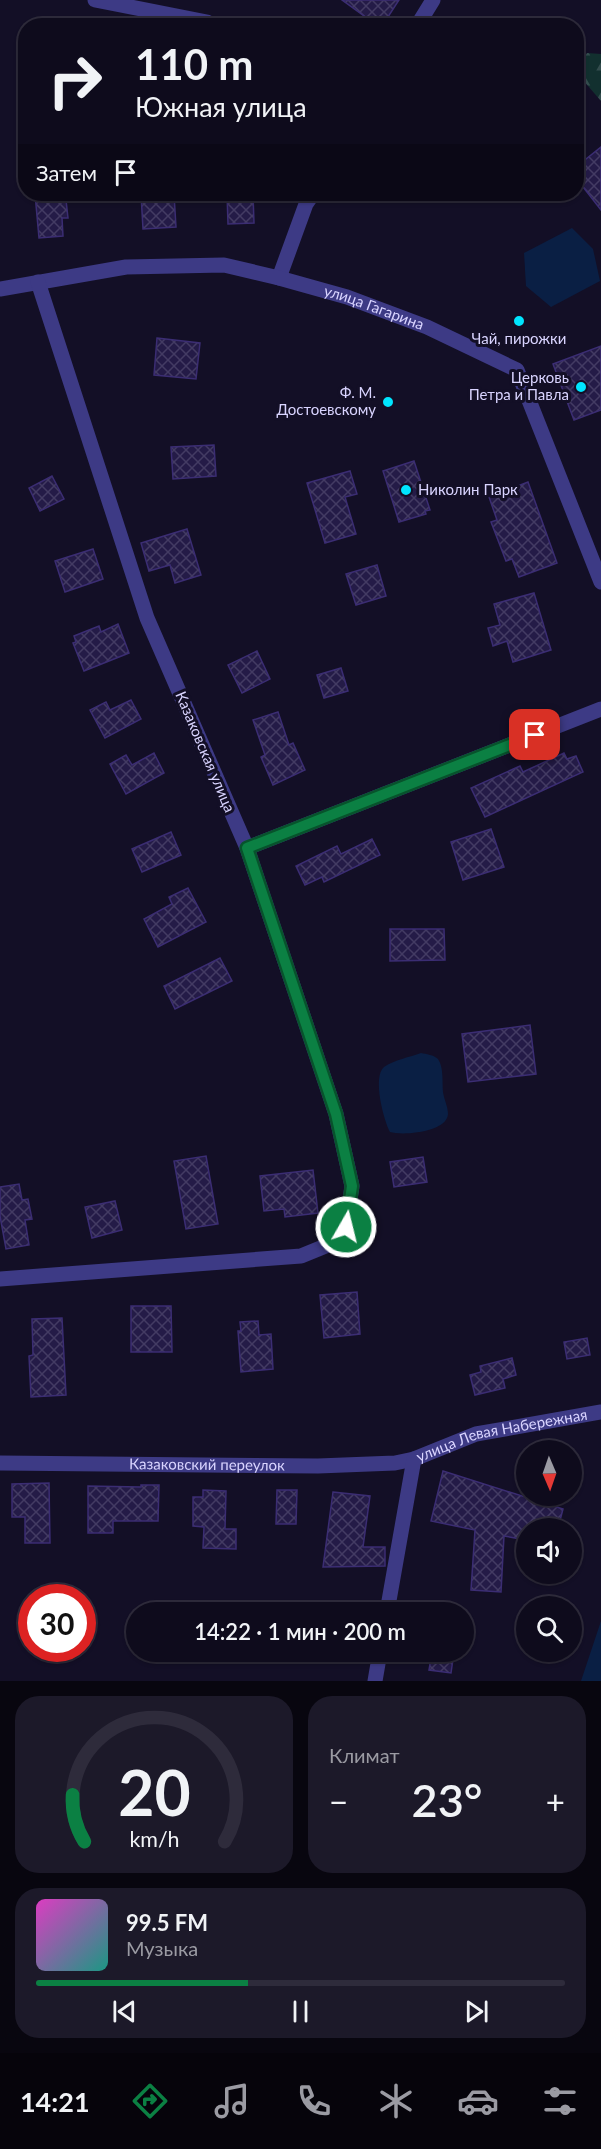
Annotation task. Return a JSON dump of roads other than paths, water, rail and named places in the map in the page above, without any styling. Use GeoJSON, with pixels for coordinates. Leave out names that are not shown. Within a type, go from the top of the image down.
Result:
{"type":"FeatureCollection","features":[{"type":"Feature","properties":{"kind":"street"},"geometry":{"type":"LineString","coordinates":[[95,0],[187,18]]}},
{"type":"Feature","properties":{"kind":"street"},"geometry":{"type":"LineString","coordinates":[[422,18],[433,0]]}},
{"type":"Feature","properties":{"kind":"street"},"geometry":{"type":"LineString","coordinates":[[279,278],[308,201]]}},
{"type":"Feature","properties":{"kind":"street","name":"улица Гагарина"},"geometry":{"type":"LineString","coordinates":[[0,290],[126,267],[224,265],[347,297],[427,327],[517,370],[601,582]]}},
{"type":"Feature","properties":{"kind":"street","name":"Казаковская улица"},"geometry":{"type":"LineString","coordinates":[[0,1279],[301,1256],[328,1245],[346,1227],[352,1186],[336,1114],[247,848],[147,618],[38,282]]}},
{"type":"Feature","properties":{"kind":"street"},"geometry":{"type":"LineString","coordinates":[[247,848],[601,709]]}},
{"type":"Feature","properties":{"kind":"street","name":"улица Левая Набережная"},"geometry":{"type":"LineString","coordinates":[[389,1602],[414,1459],[476,1434],[601,1412]]}},
{"type":"Feature","properties":{"kind":"street","name":"Казаковский переулок"},"geometry":{"type":"LineString","coordinates":[[0,1463],[318,1466],[395,1463],[414,1459]]}},
{"type":"Feature","properties":{"kind":"street"},"geometry":{"type":"LineString","coordinates":[[375,1681],[378,1662]]}},
{"type":"Feature","properties":{"kind":"water"},"geometry":{"type":"Polygon","coordinates":[[[572,228],[593,249],[600,281],[551,307],[526,286],[524,253],[572,228]]]}},
{"type":"Feature","properties":{"kind":"water"},"geometry":{"type":"Polygon","coordinates":[[[421,1053],[438,1059],[440,1063],[443,1092],[448,1111],[446,1120],[433,1129],[424,1131],[390,1132],[380,1099],[381,1072],[392,1062],[421,1053]]]}},
{"type":"Feature","properties":{"kind":"water"},"geometry":{"type":"Polygon","coordinates":[[[601,1621],[601,1681],[581,1681],[601,1621]]]}},
{"type":"Feature","properties":{"kind":"place","name":"Чай, пирожки"},"geometry":{"type":"Point","coordinates":[519,321]}},
{"type":"Feature","properties":{"kind":"place","name":"Церковь Петра и Павла"},"geometry":{"type":"Point","coordinates":[581,387]}},
{"type":"Feature","properties":{"kind":"place","name":"Ф. М. Достоевскому"},"geometry":{"type":"Point","coordinates":[388,402]}},
{"type":"Feature","properties":{"kind":"place","name":"Николин Парк"},"geometry":{"type":"Point","coordinates":[406,490]}}]}
